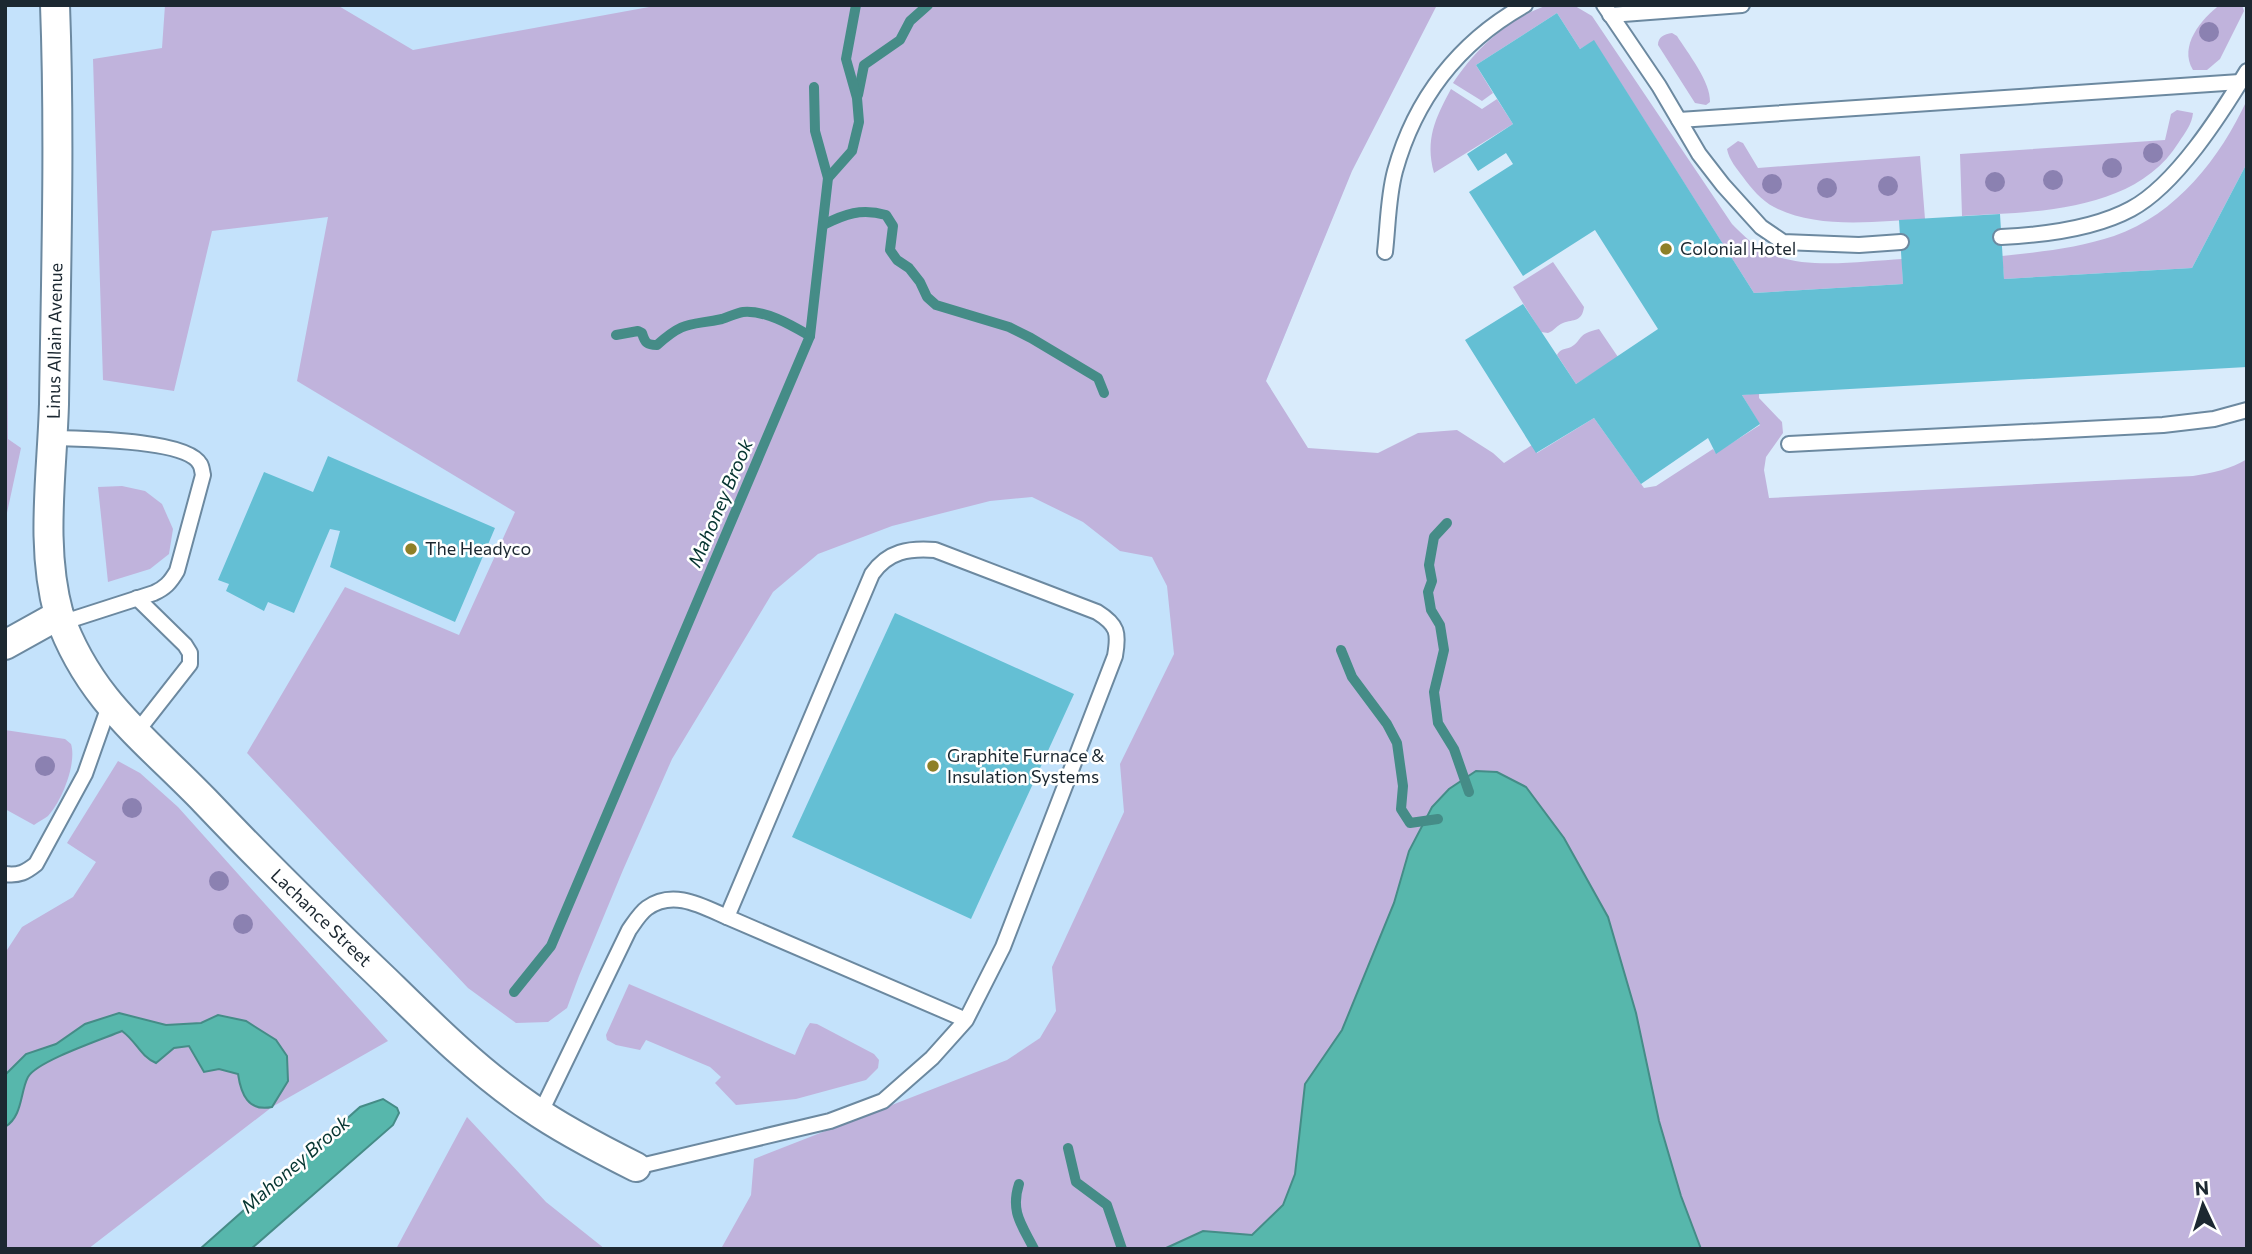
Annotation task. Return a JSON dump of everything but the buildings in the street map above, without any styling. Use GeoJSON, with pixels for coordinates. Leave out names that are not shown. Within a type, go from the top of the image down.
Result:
{"type":"FeatureCollection","features":[{"type":"Feature","properties":{"kind":"street","name":"Linus Allain Avenue"},"geometry":{"type":"LineString","coordinates":[[55,5],[58,170],[53,438],[48,547],[52,592],[60,619]]}},
{"type":"Feature","properties":{"kind":"street"},"geometry":{"type":"LineString","coordinates":[[5,645],[60,619]]}},
{"type":"Feature","properties":{"kind":"street","name":"Lachance Street"},"geometry":{"type":"LineString","coordinates":[[60,619],[78,661],[109,706],[307,906],[420,1014],[473,1063],[540,1114],[636,1167]]}},
{"type":"Feature","properties":{"kind":"lane"},"geometry":{"type":"LineString","coordinates":[[1385,252],[1394,174],[1413,119],[1437,83],[1465,49],[1525,5]]}},
{"type":"Feature","properties":{"kind":"lane"},"geometry":{"type":"LineString","coordinates":[[1607,10],[1742,5]]}},
{"type":"Feature","properties":{"kind":"lane"},"geometry":{"type":"LineString","coordinates":[[1607,10],[1699,154],[1761,227],[1783,242],[1859,245],[1901,242]]}},
{"type":"Feature","properties":{"kind":"lane"},"geometry":{"type":"LineString","coordinates":[[1679,120],[2243,76]]}},
{"type":"Feature","properties":{"kind":"lane"},"geometry":{"type":"LineString","coordinates":[[2001,237],[2025,236],[2099,222],[2132,209],[2159,188],[2183,162],[2243,76]]}},
{"type":"Feature","properties":{"kind":"lane"},"geometry":{"type":"LineString","coordinates":[[1789,444],[2163,425],[2214,419],[2247,410]]}},
{"type":"Feature","properties":{"kind":"lane"},"geometry":{"type":"LineString","coordinates":[[53,438],[151,444],[186,453],[200,464],[203,475],[177,571],[164,589],[60,619]]}},
{"type":"Feature","properties":{"kind":"lane"},"geometry":{"type":"LineString","coordinates":[[636,1167],[830,1121],[883,1101],[932,1058],[965,1020],[1003,947],[1115,656],[1118,636],[1110,620],[1097,612],[935,551],[914,548],[897,552],[881,561],[872,574],[727,917]]}},
{"type":"Feature","properties":{"kind":"lane"},"geometry":{"type":"LineString","coordinates":[[136,733],[190,664],[190,653],[185,645],[137,598]]}},
{"type":"Feature","properties":{"kind":"lane"},"geometry":{"type":"LineString","coordinates":[[5,874],[25,872],[36,864],[85,774],[109,706]]}},
{"type":"Feature","properties":{"kind":"lane"},"geometry":{"type":"LineString","coordinates":[[540,1114],[629,930],[646,909],[667,899],[691,901],[965,1020]]}},
{"type":"Feature","properties":{"kind":"shaded area"},"geometry":{"type":"Polygon","coordinates":[[[5,5],[1419,5],[1218,499],[1951,1249],[5,1249],[5,5]]]}},
{"type":"Feature","properties":{"kind":"shaded area"},"geometry":{"type":"Polygon","coordinates":[[[165,5],[337,5],[413,50],[660,5],[1437,5],[1352,171],[1266,381],[1308,448],[1378,453],[1418,433],[1457,430],[1504,463],[1532,445],[1537,453],[1594,418],[1644,488],[1656,486],[1713,449],[1716,453],[1760,425],[1742,395],[1759,393],[1759,398],[1782,422],[1783,433],[1766,457],[1764,470],[1769,498],[2193,476],[2221,470],[2247,459],[2247,1249],[1652,1249],[1367,967],[1342,1030],[1305,1084],[1295,1174],[1283,1205],[1252,1235],[1203,1231],[1164,1249],[716,1249],[722,1247],[751,1195],[754,1159],[1007,1060],[1040,1038],[1056,1011],[1052,967],[1124,812],[1120,764],[1174,654],[1167,586],[1152,557],[1120,551],[1083,522],[1032,497],[990,501],[892,526],[818,554],[773,592],[672,759],[567,1008],[548,1022],[516,1023],[468,988],[247,753],[345,587],[459,635],[515,512],[297,381],[328,217],[212,231],[174,391],[103,380],[93,59],[162,48],[165,5]]]}},
{"type":"Feature","properties":{"kind":"shaded area"},"geometry":{"type":"Polygon","coordinates":[[[1548,5],[1575,6],[1592,16],[1732,224],[1750,241],[1771,254],[1801,262],[1902,259],[1903,284],[1754,293],[1594,41],[1580,49],[1557,13],[1476,65],[1493,93],[1482,101],[1453,83],[1472,58],[1494,36],[1520,18],[1548,5]]]}},
{"type":"Feature","properties":{"kind":"shaded area"},"geometry":{"type":"Polygon","coordinates":[[[2220,5],[2242,5],[2244,11],[2220,59],[2207,70],[2193,70],[2188,52],[2190,42],[2206,17],[2220,5]]]}},
{"type":"Feature","properties":{"kind":"shaded area"},"geometry":{"type":"Polygon","coordinates":[[[1672,33],[1677,36],[1703,77],[1710,102],[1706,105],[1695,103],[1658,45],[1662,36],[1672,33]]]}},
{"type":"Feature","properties":{"kind":"shaded area"},"geometry":{"type":"Polygon","coordinates":[[[5,58],[8,439],[21,448],[5,522],[5,58]]]}},
{"type":"Feature","properties":{"kind":"shaded area"},"geometry":{"type":"Polygon","coordinates":[[[1451,89],[1482,109],[1497,99],[1513,124],[1434,173],[1431,139],[1440,110],[1451,89]]]}},
{"type":"Feature","properties":{"kind":"shaded area"},"geometry":{"type":"Polygon","coordinates":[[[2247,100],[2247,163],[2192,268],[2004,279],[2002,256],[2087,244],[2114,236],[2158,214],[2177,199],[2210,163],[2247,100]]]}},
{"type":"Feature","properties":{"kind":"shaded area"},"geometry":{"type":"Polygon","coordinates":[[[2177,110],[2193,113],[2188,128],[2160,165],[2137,183],[2082,204],[2021,213],[1962,216],[1960,154],[2165,140],[2171,114],[2177,110]]]}},
{"type":"Feature","properties":{"kind":"shaded area"},"geometry":{"type":"Polygon","coordinates":[[[1738,141],[1743,143],[1758,168],[1920,156],[1925,219],[1828,221],[1809,219],[1774,207],[1761,198],[1730,157],[1727,149],[1738,141]]]}},
{"type":"Feature","properties":{"kind":"shaded area"},"geometry":{"type":"Polygon","coordinates":[[[1553,262],[1584,307],[1579,318],[1561,324],[1548,333],[1541,332],[1513,287],[1553,262]]]}},
{"type":"Feature","properties":{"kind":"shaded area"},"geometry":{"type":"Polygon","coordinates":[[[1599,329],[1618,357],[1576,384],[1557,355],[1561,350],[1575,344],[1583,335],[1599,329]]]}},
{"type":"Feature","properties":{"kind":"shaded area"},"geometry":{"type":"Polygon","coordinates":[[[122,486],[145,491],[162,504],[173,529],[169,554],[150,569],[108,582],[98,487],[122,486]]]}},
{"type":"Feature","properties":{"kind":"shaded area"},"geometry":{"type":"Polygon","coordinates":[[[5,730],[65,739],[71,744],[72,761],[63,792],[48,816],[34,825],[5,809],[5,730]]]}},
{"type":"Feature","properties":{"kind":"shaded area"},"geometry":{"type":"Polygon","coordinates":[[[118,761],[140,773],[178,807],[388,1041],[272,1107],[88,1249],[5,1249],[5,953],[22,927],[73,897],[96,862],[67,843],[118,761]]]}},
{"type":"Feature","properties":{"kind":"shaded area"},"geometry":{"type":"Polygon","coordinates":[[[1476,771],[1497,772],[1526,787],[1564,838],[1608,917],[1636,1013],[1659,1121],[1681,1196],[1701,1249],[1164,1249],[1203,1231],[1252,1235],[1283,1205],[1295,1174],[1305,1084],[1342,1030],[1394,903],[1409,851],[1432,807],[1449,789],[1476,771]]]}},
{"type":"Feature","properties":{"kind":"shaded area"},"geometry":{"type":"Polygon","coordinates":[[[629,984],[795,1055],[810,1023],[817,1024],[874,1054],[879,1060],[878,1068],[866,1080],[796,1099],[736,1105],[715,1083],[721,1077],[710,1067],[646,1040],[640,1050],[616,1045],[607,1040],[606,1035],[629,984]]]}},
{"type":"Feature","properties":{"kind":"shaded area"},"geometry":{"type":"Polygon","coordinates":[[[119,1013],[166,1025],[201,1023],[218,1015],[246,1021],[276,1040],[287,1056],[288,1081],[272,1107],[257,1107],[244,1095],[238,1074],[219,1069],[204,1072],[189,1046],[174,1048],[156,1063],[122,1031],[57,1058],[34,1071],[25,1083],[15,1117],[5,1127],[5,1075],[26,1054],[56,1044],[85,1024],[119,1013]]]}},
{"type":"Feature","properties":{"kind":"shaded area"},"geometry":{"type":"Polygon","coordinates":[[[383,1099],[397,1108],[399,1113],[393,1125],[251,1249],[200,1249],[360,1107],[383,1099]]]}},
{"type":"Feature","properties":{"kind":"shaded area"},"geometry":{"type":"Polygon","coordinates":[[[467,1117],[546,1202],[605,1249],[396,1249],[467,1117]]]}},
{"type":"Feature","properties":{"kind":"waterway","name":"Mahoney Brook"},"geometry":{"type":"LineString","coordinates":[[514,992],[551,946],[810,336],[828,178],[852,151],[859,122],[857,98],[846,59],[856,5]]}},
{"type":"Feature","properties":{"kind":"waterway"},"geometry":{"type":"LineString","coordinates":[[858,95],[864,65],[900,40],[910,21],[928,5]]}},
{"type":"Feature","properties":{"kind":"waterway"},"geometry":{"type":"LineString","coordinates":[[814,87],[815,131],[828,178]]}},
{"type":"Feature","properties":{"kind":"waterway"},"geometry":{"type":"LineString","coordinates":[[823,225],[853,213],[886,215],[893,226],[890,250],[897,260],[909,268],[927,297],[936,305],[1009,327],[1031,338],[1098,378],[1104,393]]}},
{"type":"Feature","properties":{"kind":"waterway"},"geometry":{"type":"LineString","coordinates":[[616,335],[638,331],[647,343],[657,345],[674,331],[688,325],[752,312],[778,319],[810,336]]}},
{"type":"Feature","properties":{"kind":"waterway"},"geometry":{"type":"LineString","coordinates":[[1447,523],[1434,537],[1429,565],[1432,581],[1428,592],[1431,610],[1440,625],[1444,650],[1434,692],[1438,723],[1454,749],[1469,792]]}},
{"type":"Feature","properties":{"kind":"waterway"},"geometry":{"type":"LineString","coordinates":[[1341,650],[1352,677],[1387,724],[1397,743],[1403,786],[1401,809],[1410,823],[1438,819]]}},
{"type":"Feature","properties":{"kind":"waterway"},"geometry":{"type":"LineString","coordinates":[[1068,1148],[1076,1182],[1107,1205],[1122,1249]]}},
{"type":"Feature","properties":{"kind":"waterway"},"geometry":{"type":"LineString","coordinates":[[1019,1184],[1017,1211],[1034,1249]]}},
{"type":"Feature","properties":{"kind":"place","name":"Colonial Hotel"},"geometry":{"type":"Point","coordinates":[1666,249]}},
{"type":"Feature","properties":{"kind":"place","name":"The Headyco"},"geometry":{"type":"Point","coordinates":[411,549]}},
{"type":"Feature","properties":{"kind":"place","name":"Graphite Furnace & Insulation Systems"},"geometry":{"type":"Point","coordinates":[933,766]}}]}
